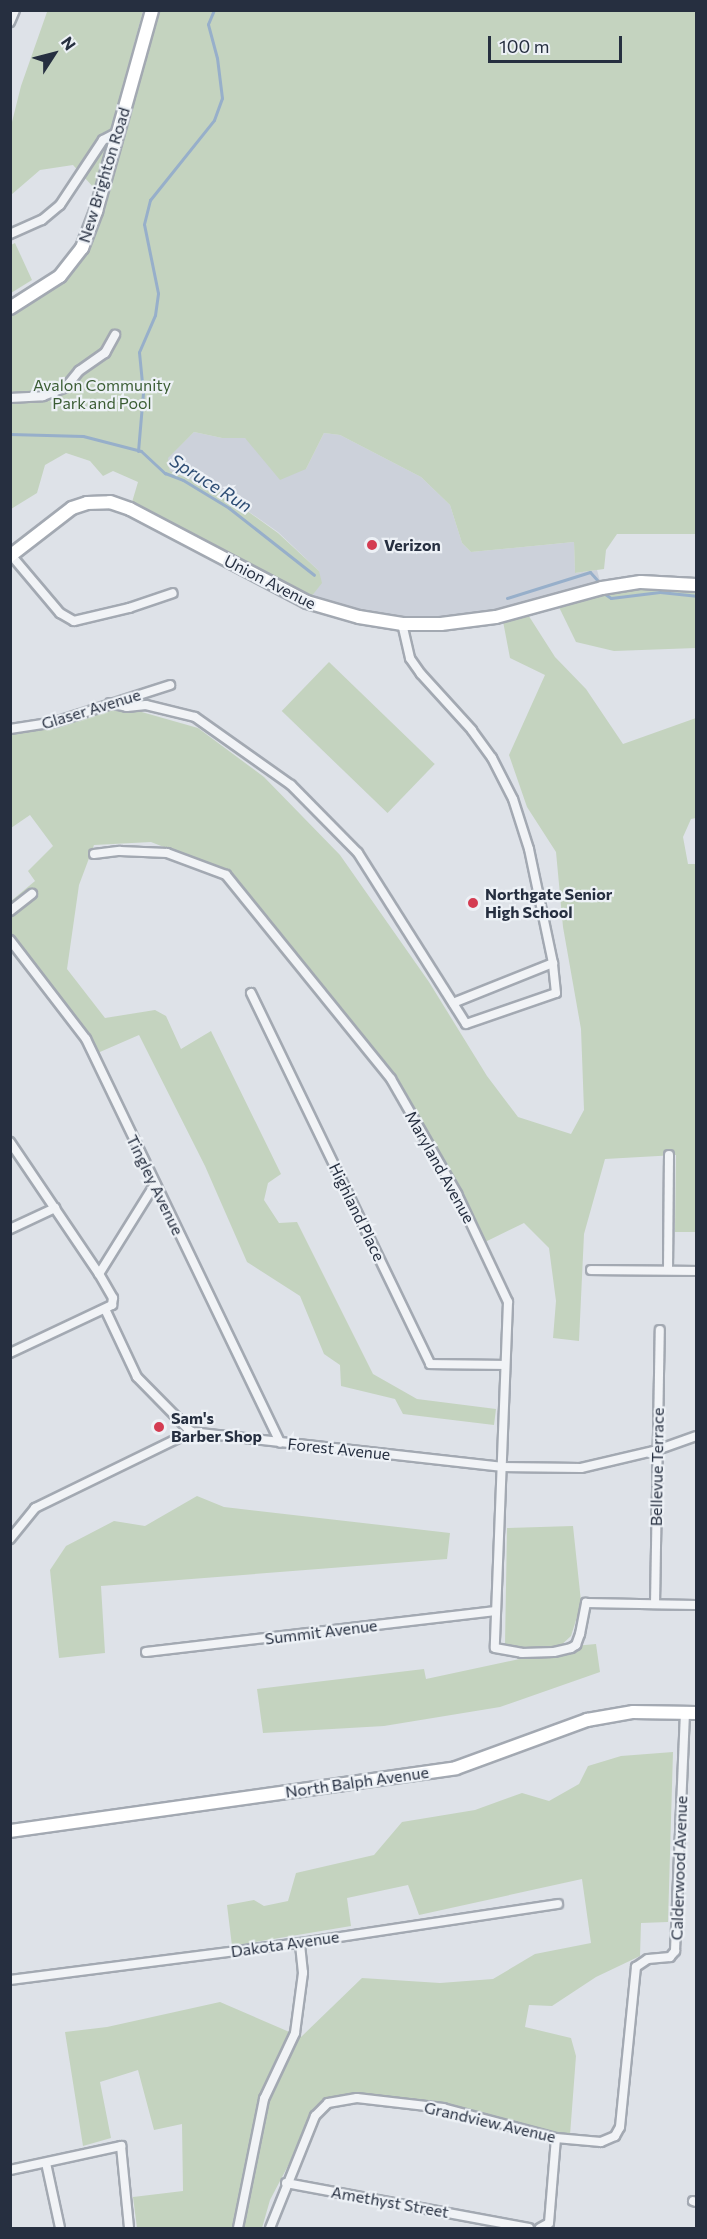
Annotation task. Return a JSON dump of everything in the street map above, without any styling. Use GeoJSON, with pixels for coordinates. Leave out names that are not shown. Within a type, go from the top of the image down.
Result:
{"type":"FeatureCollection","features":[{"type":"Feature","properties":{"kind":"street"},"geometry":{"type":"LineString","coordinates":[[10,22],[15,10]]}},
{"type":"Feature","properties":{"kind":"street","name":"New Brighton Road"},"geometry":{"type":"LineString","coordinates":[[10,308],[60,276],[76,258],[96,211],[152,10]]}},
{"type":"Feature","properties":{"kind":"street"},"geometry":{"type":"LineString","coordinates":[[10,234],[42,220],[60,205],[103,140],[118,132]]}},
{"type":"Feature","properties":{"kind":"street"},"geometry":{"type":"LineString","coordinates":[[10,398],[43,396],[66,387],[79,371],[105,353],[115,334]]}},
{"type":"Feature","properties":{"kind":"street","name":"Union Avenue"},"geometry":{"type":"LineString","coordinates":[[11,556],[72,508],[87,503],[110,502],[129,509],[307,602],[358,617],[402,624],[441,624],[502,616],[602,588],[641,582],[696,585]]}},
{"type":"Feature","properties":{"kind":"street"},"geometry":{"type":"LineString","coordinates":[[11,556],[60,614],[74,621],[129,608],[174,593]]}},
{"type":"Feature","properties":{"kind":"street"},"geometry":{"type":"LineString","coordinates":[[110,703],[127,707],[146,705],[195,717],[291,785],[332,824],[358,854],[466,1024],[556,993],[553,963],[529,849],[513,799],[492,758],[472,730],[416,666],[408,651],[402,624]]}},
{"type":"Feature","properties":{"kind":"street","name":"Glaser Avenue"},"geometry":{"type":"LineString","coordinates":[[10,729],[55,722],[170,685]]}},
{"type":"Feature","properties":{"kind":"street","name":"Maryland Avenue"},"geometry":{"type":"LineString","coordinates":[[94,854],[120,851],[168,853],[226,875],[392,1079],[457,1194],[508,1302],[495,1648],[522,1653],[554,1652],[571,1648],[576,1645],[580,1634],[586,1603],[655,1604]]}},
{"type":"Feature","properties":{"kind":"street"},"geometry":{"type":"LineString","coordinates":[[10,911],[32,894]]}},
{"type":"Feature","properties":{"kind":"street","name":"Tingley Avenue"},"geometry":{"type":"LineString","coordinates":[[10,939],[86,1039],[280,1443]]}},
{"type":"Feature","properties":{"kind":"street"},"geometry":{"type":"LineString","coordinates":[[453,1003],[553,963]]}},
{"type":"Feature","properties":{"kind":"street","name":"Highland Place"},"geometry":{"type":"LineString","coordinates":[[251,993],[430,1365],[505,1365]]}},
{"type":"Feature","properties":{"kind":"street"},"geometry":{"type":"LineString","coordinates":[[10,1142],[113,1298],[112,1305],[105,1309],[10,1353]]}},
{"type":"Feature","properties":{"kind":"street"},"geometry":{"type":"LineString","coordinates":[[668,1270],[669,1155]]}},
{"type":"Feature","properties":{"kind":"street"},"geometry":{"type":"LineString","coordinates":[[99,1274],[155,1184]]}},
{"type":"Feature","properties":{"kind":"street"},"geometry":{"type":"LineString","coordinates":[[10,1229],[55,1208]]}},
{"type":"Feature","properties":{"kind":"street"},"geometry":{"type":"LineString","coordinates":[[591,1270],[696,1271]]}},
{"type":"Feature","properties":{"kind":"street"},"geometry":{"type":"LineString","coordinates":[[10,1539],[35,1508],[191,1432],[137,1377],[105,1309]]}},
{"type":"Feature","properties":{"kind":"street","name":"Bellevue Terrace"},"geometry":{"type":"LineString","coordinates":[[655,1604],[660,1330]]}},
{"type":"Feature","properties":{"kind":"street","name":"Forest Avenue"},"geometry":{"type":"LineString","coordinates":[[191,1432],[501,1467],[581,1468],[657,1450],[696,1436]]}},
{"type":"Feature","properties":{"kind":"street"},"geometry":{"type":"LineString","coordinates":[[655,1604],[696,1605]]}},
{"type":"Feature","properties":{"kind":"street","name":"Summit Avenue"},"geometry":{"type":"LineString","coordinates":[[146,1652],[496,1611]]}},
{"type":"Feature","properties":{"kind":"street","name":"North Balph Avenue"},"geometry":{"type":"LineString","coordinates":[[10,1830],[456,1768],[587,1720],[633,1712],[691,1713]]}},
{"type":"Feature","properties":{"kind":"street","name":"Calderwood Avenue"},"geometry":{"type":"LineString","coordinates":[[615,2136],[620,2127],[636,1967],[648,1959],[670,1957],[675,1951],[691,1713]]}},
{"type":"Feature","properties":{"kind":"street","name":"Dakota Avenue"},"geometry":{"type":"LineString","coordinates":[[10,1980],[300,1942],[558,1904]]}},
{"type":"Feature","properties":{"kind":"street"},"geometry":{"type":"LineString","coordinates":[[238,2229],[260,2114],[295,2033],[303,1973],[300,1942]]}},
{"type":"Feature","properties":{"kind":"street","name":"Grandview Avenue"},"geometry":{"type":"LineString","coordinates":[[286,2183],[315,2116],[328,2103],[357,2098],[443,2108],[556,2138],[601,2142],[615,2136]]}},
{"type":"Feature","properties":{"kind":"street"},"geometry":{"type":"LineString","coordinates":[[542,2228],[549,2223],[556,2138]]}},
{"type":"Feature","properties":{"kind":"street"},"geometry":{"type":"LineString","coordinates":[[10,2170],[121,2146],[129,2229]]}},
{"type":"Feature","properties":{"kind":"street"},"geometry":{"type":"LineString","coordinates":[[46,2163],[60,2229]]}},
{"type":"Feature","properties":{"kind":"street"},"geometry":{"type":"LineString","coordinates":[[270,2229],[286,2183]]}},
{"type":"Feature","properties":{"kind":"street","name":"Amethyst Street"},"geometry":{"type":"LineString","coordinates":[[286,2183],[529,2229]]}},
{"type":"Feature","properties":{"kind":"shaded area"},"geometry":{"type":"Polygon","coordinates":[[[194,432],[222,438],[245,438],[306,469],[324,433],[340,435],[421,477],[450,505],[462,543],[471,552],[574,542],[575,573],[597,570],[602,588],[525,610],[402,624],[307,602],[319,571],[278,532],[222,493],[170,471],[167,458],[194,432]]]}},
{"type":"Feature","properties":{"kind":"green space"},"geometry":{"type":"Polygon","coordinates":[[[42,11],[143,11],[95,189],[73,165],[40,170],[11,195],[11,126],[21,86],[47,12],[42,11]]]}},
{"type":"Feature","properties":{"kind":"green space","name":"Avalon Community Park and Pool"},"geometry":{"type":"Polygon","coordinates":[[[152,11],[696,11],[696,534],[617,534],[606,550],[604,569],[575,573],[574,542],[471,552],[462,543],[450,505],[421,477],[340,435],[324,433],[306,469],[280,480],[245,438],[222,438],[194,432],[168,458],[170,471],[222,493],[278,533],[319,571],[322,583],[307,602],[130,509],[138,482],[113,471],[103,476],[90,461],[66,453],[45,465],[37,493],[11,509],[11,308],[76,258],[152,11]]]}},
{"type":"Feature","properties":{"kind":"green space"},"geometry":{"type":"Polygon","coordinates":[[[15,243],[32,280],[11,293],[11,245],[15,243]]]}},
{"type":"Feature","properties":{"kind":"green space"},"geometry":{"type":"Polygon","coordinates":[[[696,585],[696,648],[614,651],[576,642],[556,601],[602,588],[696,585]]]}},
{"type":"Feature","properties":{"kind":"green space"},"geometry":{"type":"Polygon","coordinates":[[[525,610],[555,657],[586,689],[623,744],[696,718],[696,818],[691,819],[683,837],[688,864],[696,864],[696,1232],[675,1232],[676,1155],[605,1159],[584,1234],[579,1341],[553,1338],[556,1301],[549,1248],[524,1223],[481,1244],[391,1079],[225,871],[151,842],[94,845],[79,885],[67,969],[105,1018],[155,1010],[166,1016],[181,1049],[211,1031],[281,1174],[268,1183],[264,1200],[279,1223],[297,1222],[373,1374],[417,1399],[496,1409],[494,1425],[403,1414],[395,1399],[341,1386],[340,1365],[324,1354],[300,1296],[247,1262],[205,1166],[139,1035],[93,1055],[11,940],[11,901],[35,881],[28,871],[53,846],[30,815],[11,828],[11,729],[110,703],[198,728],[264,777],[340,855],[429,982],[487,1076],[518,1117],[571,1134],[584,1110],[581,1029],[563,927],[556,852],[527,807],[509,755],[545,675],[510,658],[502,616],[525,610]]]}},
{"type":"Feature","properties":{"kind":"green space"},"geometry":{"type":"Polygon","coordinates":[[[329,662],[435,764],[388,813],[282,711],[329,662]]]}},
{"type":"Feature","properties":{"kind":"green space"},"geometry":{"type":"Polygon","coordinates":[[[197,1496],[224,1507],[450,1533],[447,1559],[101,1586],[105,1653],[59,1658],[50,1570],[66,1546],[114,1521],[145,1526],[197,1496]]]}},
{"type":"Feature","properties":{"kind":"green space"},"geometry":{"type":"Polygon","coordinates":[[[573,1526],[582,1611],[577,1617],[571,1636],[558,1648],[523,1650],[505,1644],[507,1528],[573,1526]]]}},
{"type":"Feature","properties":{"kind":"green space"},"geometry":{"type":"Polygon","coordinates":[[[596,1644],[600,1672],[500,1707],[384,1726],[263,1733],[257,1689],[424,1669],[426,1679],[529,1657],[557,1655],[574,1646],[596,1644]]]}},
{"type":"Feature","properties":{"kind":"green space"},"geometry":{"type":"Polygon","coordinates":[[[673,1752],[668,1922],[641,1923],[640,1956],[596,1977],[552,2006],[529,2005],[525,2027],[571,2038],[576,2056],[570,2135],[500,2120],[445,2103],[359,2096],[331,2099],[321,2103],[270,2200],[262,2228],[137,2228],[133,2197],[183,2191],[182,2124],[154,2130],[138,2070],[100,2082],[111,2138],[83,2146],[65,2032],[107,2027],[220,2002],[301,2037],[362,1978],[440,1983],[493,1979],[535,1954],[591,1943],[582,1879],[419,1915],[408,1885],[347,1898],[351,1926],[232,1946],[227,1905],[254,1900],[264,1906],[288,1901],[296,1873],[374,1855],[402,1822],[475,1810],[522,1793],[549,1801],[579,1784],[588,1766],[621,1756],[673,1752]]]}},
{"type":"Feature","properties":{"kind":"waterway"},"geometry":{"type":"LineString","coordinates":[[138,451],[143,393],[139,352],[155,315],[158,293],[144,224],[150,200],[214,120],[222,98],[217,58],[208,24],[214,10]]}},
{"type":"Feature","properties":{"kind":"waterway","name":"Spruce Run"},"geometry":{"type":"LineString","coordinates":[[10,434],[83,436],[141,451],[165,473],[183,480],[229,508],[314,575]]}},
{"type":"Feature","properties":{"kind":"waterway","name":"Spruce Run"},"geometry":{"type":"LineString","coordinates":[[507,598],[590,572],[600,583]]}},
{"type":"Feature","properties":{"kind":"waterway","name":"Spruce Run"},"geometry":{"type":"LineString","coordinates":[[605,594],[611,598],[660,592],[696,596]]}},
{"type":"Feature","properties":{"kind":"place","name":"Verizon"},"geometry":{"type":"Point","coordinates":[372,545]}},
{"type":"Feature","properties":{"kind":"place","name":"Northgate Senior High School"},"geometry":{"type":"Point","coordinates":[473,903]}},
{"type":"Feature","properties":{"kind":"place","name":"Sam's Barber Shop"},"geometry":{"type":"Point","coordinates":[159,1427]}}]}
